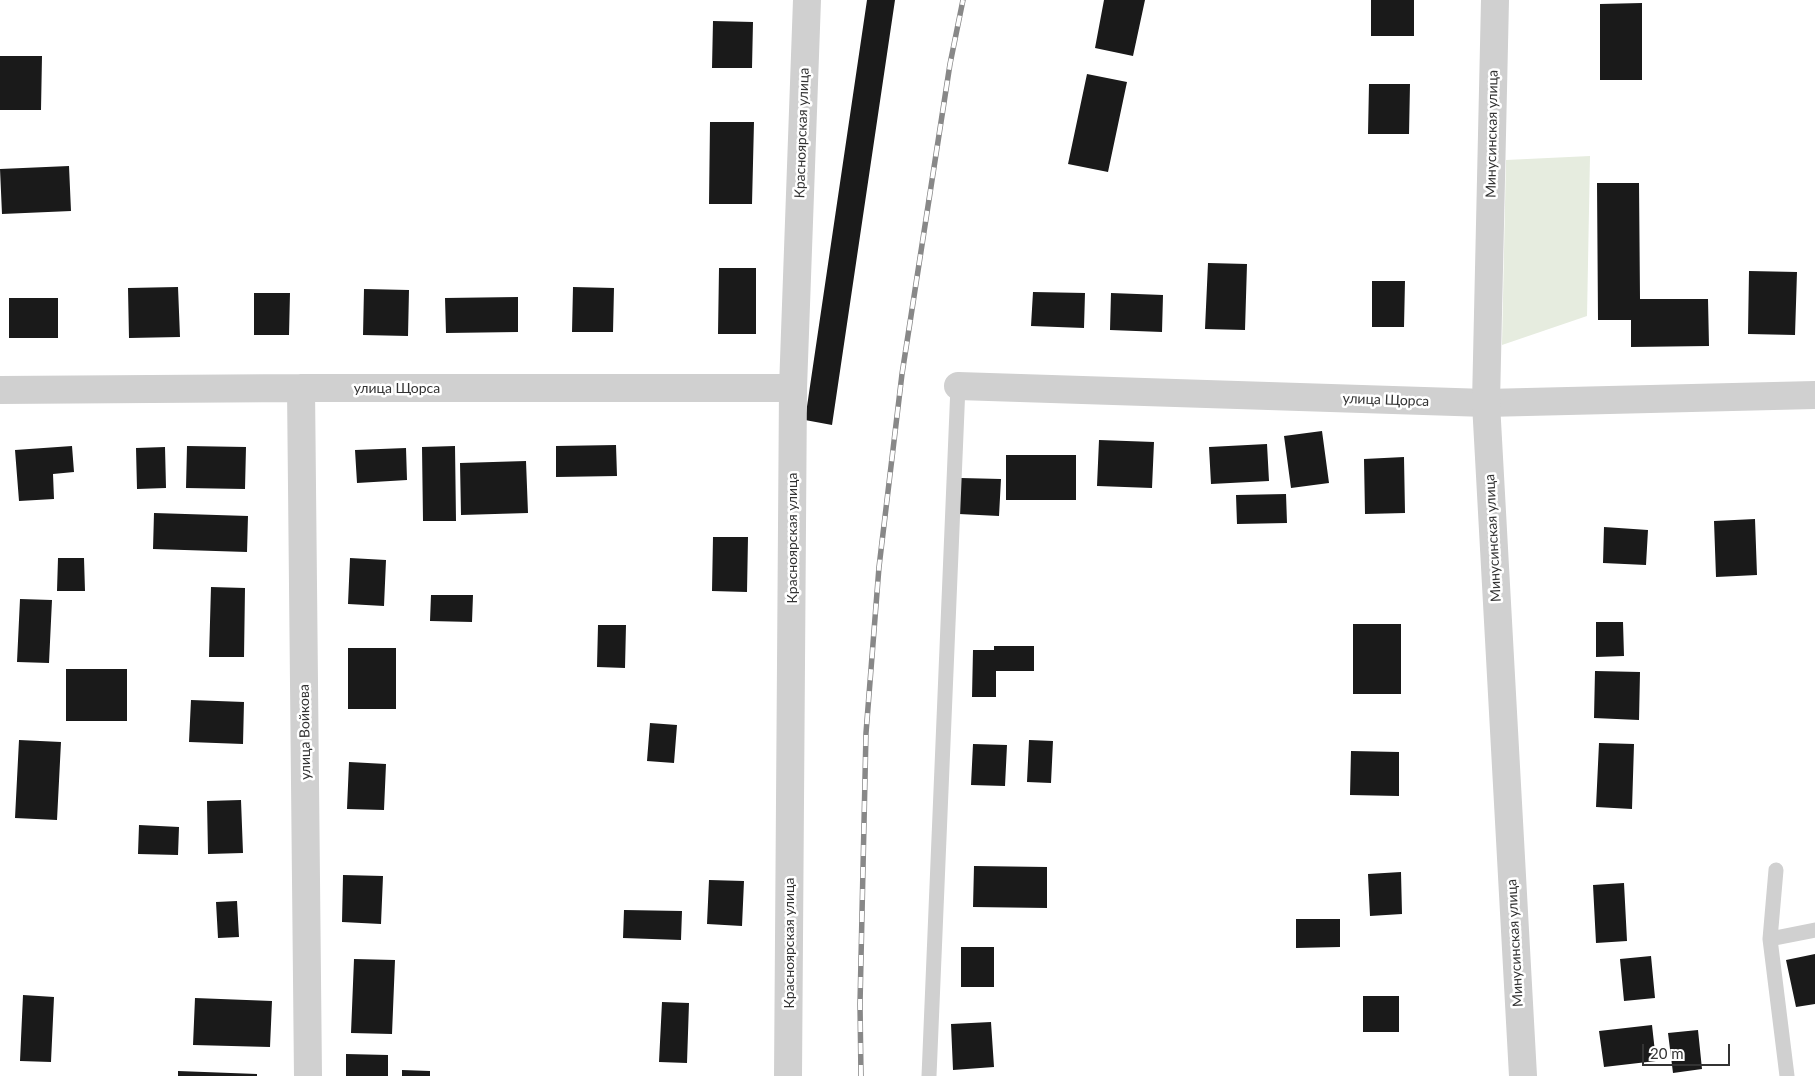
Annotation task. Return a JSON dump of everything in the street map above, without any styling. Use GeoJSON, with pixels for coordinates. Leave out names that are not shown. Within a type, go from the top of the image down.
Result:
{"type":"FeatureCollection","features":[{"type":"Feature","properties":{"kind":"street","name":"Красноярская улица"},"geometry":{"type":"LineString","coordinates":[[788,1076],[794,388],[807,0]]}},
{"type":"Feature","properties":{"kind":"street","name":"Минусинская улица"},"geometry":{"type":"LineString","coordinates":[[1495,0],[1486,403],[1523,1076]]}},
{"type":"Feature","properties":{"kind":"street","name":"улица Щорса"},"geometry":{"type":"LineString","coordinates":[[958,386],[1486,403],[1815,395]]}},
{"type":"Feature","properties":{"kind":"street","name":"улица Войкова"},"geometry":{"type":"LineString","coordinates":[[301,388],[308,1076]]}},
{"type":"Feature","properties":{"kind":"street","name":"улица Щорса"},"geometry":{"type":"LineString","coordinates":[[0,390],[794,388]]}},
{"type":"Feature","properties":{"kind":"lane"},"geometry":{"type":"LineString","coordinates":[[929,1076],[958,386]]}},
{"type":"Feature","properties":{"kind":"lane"},"geometry":{"type":"LineString","coordinates":[[1776,870],[1770,939],[1787,1076]]}},
{"type":"Feature","properties":{"kind":"lane"},"geometry":{"type":"LineString","coordinates":[[1770,939],[1815,930]]}},
{"type":"Feature","properties":{"kind":"shaded area"},"geometry":{"type":"Polygon","coordinates":[[[1590,156],[1587,316],[1502,345],[1506,160],[1590,156]]]}},
{"type":"Feature","properties":{"kind":"building"},"geometry":{"type":"Polygon","coordinates":[[[867,0],[895,0],[832,425],[805,420],[867,0]]]}},
{"type":"Feature","properties":{"kind":"building"},"geometry":{"type":"Polygon","coordinates":[[[1104,0],[1145,0],[1133,56],[1095,48],[1104,0]]]}},
{"type":"Feature","properties":{"kind":"building"},"geometry":{"type":"Polygon","coordinates":[[[1371,0],[1414,0],[1414,36],[1371,36],[1371,0]]]}},
{"type":"Feature","properties":{"kind":"building"},"geometry":{"type":"Polygon","coordinates":[[[1642,3],[1642,80],[1600,80],[1600,4],[1642,3]]]}},
{"type":"Feature","properties":{"kind":"building"},"geometry":{"type":"Polygon","coordinates":[[[713,21],[753,22],[752,68],[712,68],[713,21]]]}},
{"type":"Feature","properties":{"kind":"building"},"geometry":{"type":"Polygon","coordinates":[[[0,56],[42,56],[41,110],[0,110],[0,56]]]}},
{"type":"Feature","properties":{"kind":"building"},"geometry":{"type":"Polygon","coordinates":[[[1087,74],[1127,82],[1108,172],[1068,164],[1087,74]]]}},
{"type":"Feature","properties":{"kind":"building"},"geometry":{"type":"Polygon","coordinates":[[[1369,84],[1410,84],[1409,134],[1368,134],[1369,84]]]}},
{"type":"Feature","properties":{"kind":"building"},"geometry":{"type":"Polygon","coordinates":[[[710,122],[754,122],[752,204],[709,204],[710,122]]]}},
{"type":"Feature","properties":{"kind":"building"},"geometry":{"type":"Polygon","coordinates":[[[69,166],[71,211],[2,214],[0,169],[69,166]]]}},
{"type":"Feature","properties":{"kind":"building"},"geometry":{"type":"Polygon","coordinates":[[[1597,183],[1639,183],[1640,299],[1708,299],[1709,346],[1631,347],[1631,320],[1598,320],[1597,183]]]}},
{"type":"Feature","properties":{"kind":"building"},"geometry":{"type":"Polygon","coordinates":[[[1208,263],[1247,264],[1245,330],[1205,329],[1208,263]]]}},
{"type":"Feature","properties":{"kind":"building"},"geometry":{"type":"Polygon","coordinates":[[[719,268],[756,268],[756,334],[718,334],[719,268]]]}},
{"type":"Feature","properties":{"kind":"building"},"geometry":{"type":"Polygon","coordinates":[[[1749,271],[1797,272],[1795,335],[1748,334],[1749,271]]]}},
{"type":"Feature","properties":{"kind":"building"},"geometry":{"type":"Polygon","coordinates":[[[1372,281],[1405,281],[1404,327],[1372,327],[1372,281]]]}},
{"type":"Feature","properties":{"kind":"building"},"geometry":{"type":"Polygon","coordinates":[[[178,287],[180,337],[129,338],[128,288],[178,287]]]}},
{"type":"Feature","properties":{"kind":"building"},"geometry":{"type":"Polygon","coordinates":[[[573,287],[614,288],[613,332],[572,332],[573,287]]]}},
{"type":"Feature","properties":{"kind":"building"},"geometry":{"type":"Polygon","coordinates":[[[364,289],[409,290],[408,336],[363,335],[364,289]]]}},
{"type":"Feature","properties":{"kind":"building"},"geometry":{"type":"Polygon","coordinates":[[[1033,292],[1085,293],[1084,328],[1031,326],[1033,292]]]}},
{"type":"Feature","properties":{"kind":"building"},"geometry":{"type":"Polygon","coordinates":[[[254,293],[290,293],[289,335],[254,335],[254,293]]]}},
{"type":"Feature","properties":{"kind":"building"},"geometry":{"type":"Polygon","coordinates":[[[1111,293],[1163,295],[1162,332],[1110,330],[1111,293]]]}},
{"type":"Feature","properties":{"kind":"building"},"geometry":{"type":"Polygon","coordinates":[[[518,297],[518,332],[446,333],[445,298],[518,297]]]}},
{"type":"Feature","properties":{"kind":"building"},"geometry":{"type":"Polygon","coordinates":[[[9,298],[58,298],[58,338],[9,338],[9,298]]]}},
{"type":"Feature","properties":{"kind":"building"},"geometry":{"type":"Polygon","coordinates":[[[1322,431],[1329,483],[1291,488],[1284,436],[1322,431]]]}},
{"type":"Feature","properties":{"kind":"building"},"geometry":{"type":"Polygon","coordinates":[[[1099,440],[1154,442],[1152,488],[1097,486],[1099,440]]]}},
{"type":"Feature","properties":{"kind":"building"},"geometry":{"type":"Polygon","coordinates":[[[1267,444],[1269,481],[1211,484],[1209,447],[1267,444]]]}},
{"type":"Feature","properties":{"kind":"building"},"geometry":{"type":"Polygon","coordinates":[[[616,445],[617,476],[556,477],[556,446],[616,445]]]}},
{"type":"Feature","properties":{"kind":"building"},"geometry":{"type":"Polygon","coordinates":[[[72,446],[74,472],[53,474],[54,499],[19,501],[15,450],[72,446]]]}},
{"type":"Feature","properties":{"kind":"building"},"geometry":{"type":"Polygon","coordinates":[[[187,446],[246,447],[245,489],[186,488],[187,446]]]}},
{"type":"Feature","properties":{"kind":"building"},"geometry":{"type":"Polygon","coordinates":[[[455,446],[456,521],[423,521],[422,447],[455,446]]]}},
{"type":"Feature","properties":{"kind":"building"},"geometry":{"type":"Polygon","coordinates":[[[165,447],[166,488],[137,489],[136,448],[165,447]]]}},
{"type":"Feature","properties":{"kind":"building"},"geometry":{"type":"Polygon","coordinates":[[[406,448],[407,480],[357,483],[355,450],[406,448]]]}},
{"type":"Feature","properties":{"kind":"building"},"geometry":{"type":"Polygon","coordinates":[[[1006,455],[1076,455],[1076,500],[1006,500],[1006,455]]]}},
{"type":"Feature","properties":{"kind":"building"},"geometry":{"type":"Polygon","coordinates":[[[1404,457],[1405,513],[1365,514],[1364,459],[1404,457]]]}},
{"type":"Feature","properties":{"kind":"building"},"geometry":{"type":"Polygon","coordinates":[[[526,461],[528,513],[461,515],[460,463],[526,461]]]}},
{"type":"Feature","properties":{"kind":"building"},"geometry":{"type":"Polygon","coordinates":[[[961,478],[1001,479],[999,516],[959,514],[961,478]]]}},
{"type":"Feature","properties":{"kind":"building"},"geometry":{"type":"Polygon","coordinates":[[[1286,494],[1287,523],[1237,524],[1236,495],[1286,494]]]}},
{"type":"Feature","properties":{"kind":"building"},"geometry":{"type":"Polygon","coordinates":[[[154,513],[248,516],[247,552],[153,549],[154,513]]]}},
{"type":"Feature","properties":{"kind":"building"},"geometry":{"type":"Polygon","coordinates":[[[1755,519],[1757,575],[1716,577],[1714,521],[1755,519]]]}},
{"type":"Feature","properties":{"kind":"building"},"geometry":{"type":"Polygon","coordinates":[[[1604,527],[1648,530],[1646,565],[1603,563],[1604,527]]]}},
{"type":"Feature","properties":{"kind":"building"},"geometry":{"type":"Polygon","coordinates":[[[713,537],[748,537],[747,592],[712,591],[713,537]]]}},
{"type":"Feature","properties":{"kind":"building"},"geometry":{"type":"Polygon","coordinates":[[[58,558],[84,558],[85,591],[57,591],[58,558]]]}},
{"type":"Feature","properties":{"kind":"building"},"geometry":{"type":"Polygon","coordinates":[[[350,558],[386,560],[384,606],[348,604],[350,558]]]}},
{"type":"Feature","properties":{"kind":"building"},"geometry":{"type":"Polygon","coordinates":[[[211,587],[245,588],[244,657],[209,657],[211,587]]]}},
{"type":"Feature","properties":{"kind":"building"},"geometry":{"type":"Polygon","coordinates":[[[431,595],[473,595],[472,622],[430,621],[431,595]]]}},
{"type":"Feature","properties":{"kind":"building"},"geometry":{"type":"Polygon","coordinates":[[[20,599],[52,600],[49,663],[17,662],[20,599]]]}},
{"type":"Feature","properties":{"kind":"building"},"geometry":{"type":"Polygon","coordinates":[[[1596,622],[1623,622],[1624,656],[1596,657],[1596,622]]]}},
{"type":"Feature","properties":{"kind":"building"},"geometry":{"type":"Polygon","coordinates":[[[1353,624],[1401,624],[1401,694],[1353,694],[1353,624]]]}},
{"type":"Feature","properties":{"kind":"building"},"geometry":{"type":"Polygon","coordinates":[[[598,625],[626,625],[625,668],[597,667],[598,625]]]}},
{"type":"Feature","properties":{"kind":"building"},"geometry":{"type":"Polygon","coordinates":[[[994,646],[1034,646],[1034,671],[996,671],[996,697],[972,697],[973,650],[994,650],[994,646]]]}},
{"type":"Feature","properties":{"kind":"building"},"geometry":{"type":"Polygon","coordinates":[[[348,648],[396,648],[396,709],[348,709],[348,648]]]}},
{"type":"Feature","properties":{"kind":"building"},"geometry":{"type":"Polygon","coordinates":[[[66,669],[127,669],[127,721],[66,721],[66,669]]]}},
{"type":"Feature","properties":{"kind":"building"},"geometry":{"type":"Polygon","coordinates":[[[1595,671],[1640,672],[1639,720],[1594,718],[1595,671]]]}},
{"type":"Feature","properties":{"kind":"building"},"geometry":{"type":"Polygon","coordinates":[[[191,700],[244,702],[243,744],[189,742],[191,700]]]}},
{"type":"Feature","properties":{"kind":"building"},"geometry":{"type":"Polygon","coordinates":[[[650,723],[677,725],[674,763],[647,761],[650,723]]]}},
{"type":"Feature","properties":{"kind":"building"},"geometry":{"type":"Polygon","coordinates":[[[19,740],[61,742],[57,820],[15,818],[19,740]]]}},
{"type":"Feature","properties":{"kind":"building"},"geometry":{"type":"Polygon","coordinates":[[[1029,740],[1053,741],[1051,783],[1027,782],[1029,740]]]}},
{"type":"Feature","properties":{"kind":"building"},"geometry":{"type":"Polygon","coordinates":[[[1599,743],[1634,744],[1632,809],[1596,807],[1599,743]]]}},
{"type":"Feature","properties":{"kind":"building"},"geometry":{"type":"Polygon","coordinates":[[[973,744],[1007,745],[1005,786],[971,785],[973,744]]]}},
{"type":"Feature","properties":{"kind":"building"},"geometry":{"type":"Polygon","coordinates":[[[1351,751],[1399,752],[1399,796],[1350,795],[1351,751]]]}},
{"type":"Feature","properties":{"kind":"building"},"geometry":{"type":"Polygon","coordinates":[[[349,762],[386,764],[384,810],[347,809],[349,762]]]}},
{"type":"Feature","properties":{"kind":"building"},"geometry":{"type":"Polygon","coordinates":[[[241,800],[243,853],[208,854],[207,801],[241,800]]]}},
{"type":"Feature","properties":{"kind":"building"},"geometry":{"type":"Polygon","coordinates":[[[139,825],[179,827],[178,855],[138,854],[139,825]]]}},
{"type":"Feature","properties":{"kind":"building"},"geometry":{"type":"Polygon","coordinates":[[[974,866],[1047,867],[1047,908],[973,907],[974,866]]]}},
{"type":"Feature","properties":{"kind":"building"},"geometry":{"type":"Polygon","coordinates":[[[1401,872],[1402,914],[1370,916],[1368,874],[1401,872]]]}},
{"type":"Feature","properties":{"kind":"building"},"geometry":{"type":"Polygon","coordinates":[[[343,875],[383,876],[381,924],[342,922],[343,875]]]}},
{"type":"Feature","properties":{"kind":"building"},"geometry":{"type":"Polygon","coordinates":[[[709,880],[744,881],[742,926],[707,924],[709,880]]]}},
{"type":"Feature","properties":{"kind":"building"},"geometry":{"type":"Polygon","coordinates":[[[1624,883],[1627,941],[1596,943],[1593,885],[1624,883]]]}},
{"type":"Feature","properties":{"kind":"building"},"geometry":{"type":"Polygon","coordinates":[[[237,901],[239,937],[218,938],[216,902],[237,901]]]}},
{"type":"Feature","properties":{"kind":"building"},"geometry":{"type":"Polygon","coordinates":[[[624,910],[682,911],[681,940],[623,938],[624,910]]]}},
{"type":"Feature","properties":{"kind":"building"},"geometry":{"type":"Polygon","coordinates":[[[1296,919],[1340,919],[1340,947],[1296,948],[1296,919]]]}},
{"type":"Feature","properties":{"kind":"building"},"geometry":{"type":"Polygon","coordinates":[[[961,947],[994,947],[994,987],[961,987],[961,947]]]}},
{"type":"Feature","properties":{"kind":"building"},"geometry":{"type":"Polygon","coordinates":[[[1815,954],[1815,1004],[1796,1007],[1786,960],[1815,954]]]}},
{"type":"Feature","properties":{"kind":"building"},"geometry":{"type":"Polygon","coordinates":[[[1651,956],[1655,998],[1624,1001],[1620,959],[1651,956]]]}},
{"type":"Feature","properties":{"kind":"building"},"geometry":{"type":"Polygon","coordinates":[[[354,959],[395,960],[392,1034],[351,1033],[354,959]]]}},
{"type":"Feature","properties":{"kind":"building"},"geometry":{"type":"Polygon","coordinates":[[[23,995],[54,997],[51,1062],[20,1061],[23,995]]]}},
{"type":"Feature","properties":{"kind":"building"},"geometry":{"type":"Polygon","coordinates":[[[1363,996],[1399,996],[1399,1032],[1363,1032],[1363,996]]]}},
{"type":"Feature","properties":{"kind":"building"},"geometry":{"type":"Polygon","coordinates":[[[195,998],[272,1001],[270,1047],[193,1045],[195,998]]]}},
{"type":"Feature","properties":{"kind":"building"},"geometry":{"type":"Polygon","coordinates":[[[662,1002],[689,1003],[687,1063],[659,1062],[662,1002]]]}},
{"type":"Feature","properties":{"kind":"building"},"geometry":{"type":"Polygon","coordinates":[[[991,1022],[994,1067],[953,1070],[951,1024],[991,1022]]]}},
{"type":"Feature","properties":{"kind":"building"},"geometry":{"type":"Polygon","coordinates":[[[1652,1025],[1656,1061],[1604,1067],[1599,1031],[1652,1025]]]}},
{"type":"Feature","properties":{"kind":"building"},"geometry":{"type":"Polygon","coordinates":[[[1698,1030],[1702,1069],[1673,1073],[1668,1033],[1698,1030]]]}},
{"type":"Feature","properties":{"kind":"building"},"geometry":{"type":"Polygon","coordinates":[[[346,1054],[388,1055],[388,1076],[346,1076],[346,1054]]]}},
{"type":"Feature","properties":{"kind":"building"},"geometry":{"type":"Polygon","coordinates":[[[402,1070],[430,1071],[430,1076],[402,1076],[402,1070]]]}},
{"type":"Feature","properties":{"kind":"building"},"geometry":{"type":"Polygon","coordinates":[[[178,1071],[257,1074],[257,1076],[178,1076],[178,1071]]]}},
{"type":"Feature","properties":{"kind":"railway"},"geometry":{"type":"LineString","coordinates":[[861,1076],[860,1004],[866,733],[879,567],[902,374],[950,64],[963,0]]}}]}
